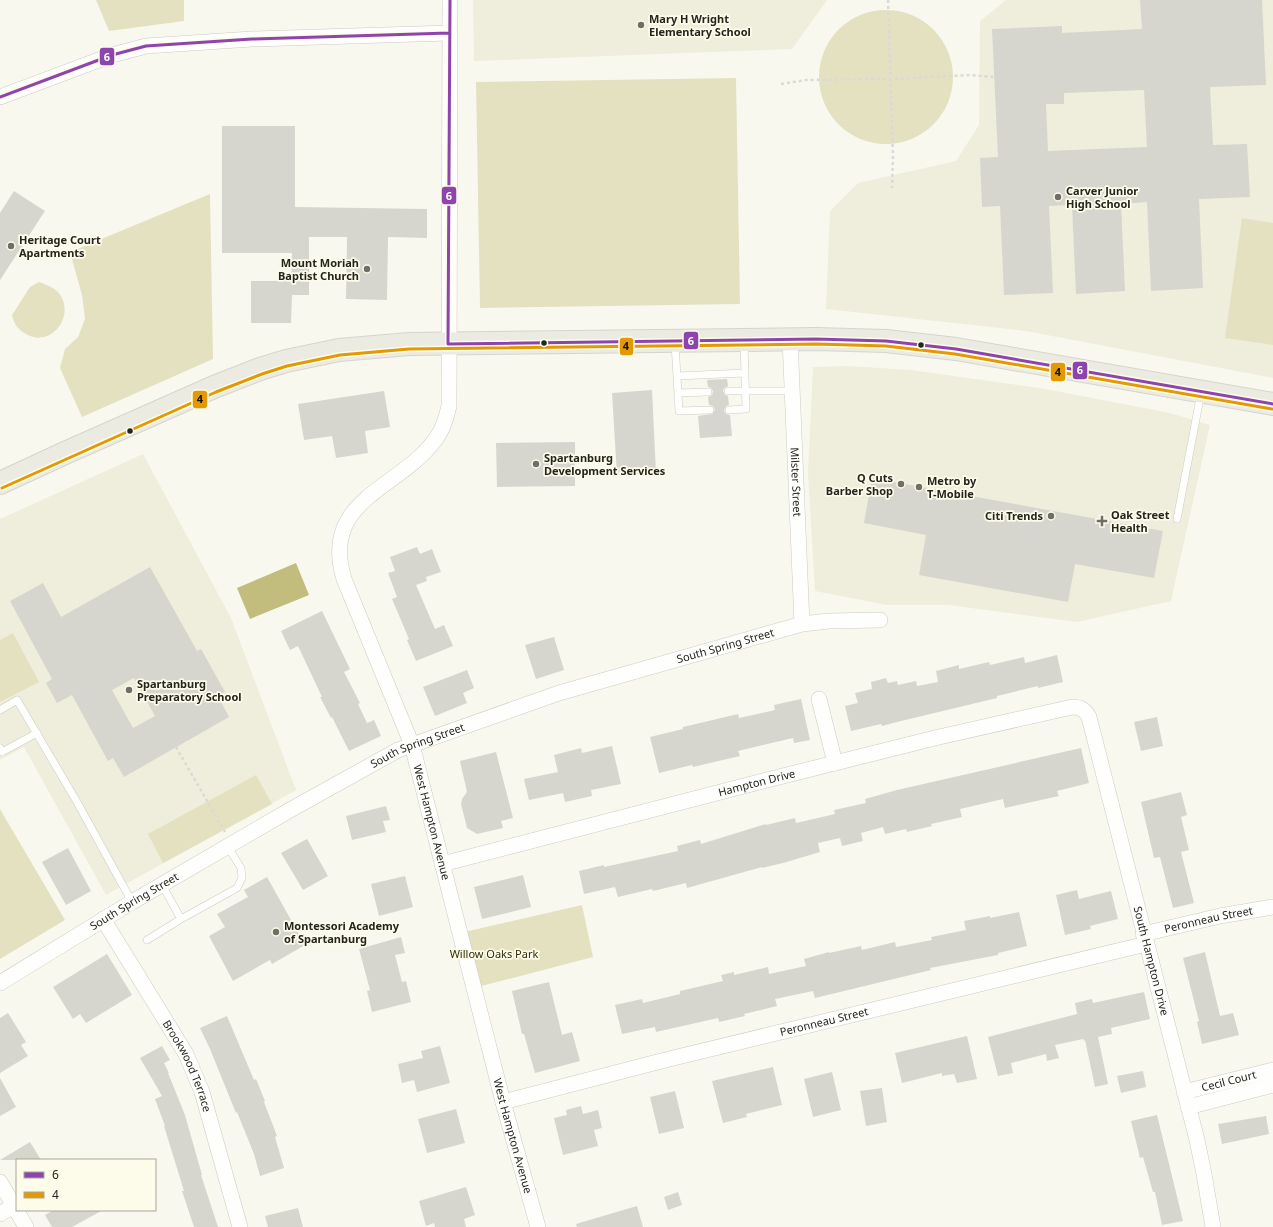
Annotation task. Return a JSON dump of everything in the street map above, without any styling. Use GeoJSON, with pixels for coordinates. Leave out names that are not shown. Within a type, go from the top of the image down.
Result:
{"type":"FeatureCollection","features":[{"type":"Feature","properties":{"kind":"main road"},"geometry":{"type":"LineString","coordinates":[[0,483],[207,390],[260,369],[292,359],[339,350],[409,344],[852,339],[956,348],[1201,390],[1273,404]]}},
{"type":"Feature","properties":{"kind":"street","name":"West Hampton Avenue"},"geometry":{"type":"LineString","coordinates":[[450,0],[449,406],[444,424],[439,434],[425,452],[363,501],[353,511],[345,523],[340,537],[338,551],[344,579],[412,745],[503,1102],[538,1227]]}},
{"type":"Feature","properties":{"kind":"street"},"geometry":{"type":"LineString","coordinates":[[0,97],[112,55],[146,46],[252,39],[449,33]]}},
{"type":"Feature","properties":{"kind":"street","name":"Milster Street"},"geometry":{"type":"LineString","coordinates":[[790,339],[802,624]]}},
{"type":"Feature","properties":{"kind":"street","name":"South Spring Street"},"geometry":{"type":"LineString","coordinates":[[0,983],[162,885],[228,841],[398,750],[559,693],[802,624],[829,621],[880,620]]}},
{"type":"Feature","properties":{"kind":"street"},"geometry":{"type":"LineString","coordinates":[[819,699],[836,763]]}},
{"type":"Feature","properties":{"kind":"street","name":"Hampton Drive"},"geometry":{"type":"LineString","coordinates":[[442,864],[836,763],[1072,707]]}},
{"type":"Feature","properties":{"kind":"street","name":"South Hampton Drive"},"geometry":{"type":"LineString","coordinates":[[1072,707],[1079,707],[1085,711],[1089,718],[1186,1100],[1204,1174],[1213,1227]]}},
{"type":"Feature","properties":{"kind":"street","name":"Peronneau Street"},"geometry":{"type":"LineString","coordinates":[[503,1102],[1145,939],[1220,916],[1273,907]]}},
{"type":"Feature","properties":{"kind":"street","name":"Brookwood Terrace"},"geometry":{"type":"LineString","coordinates":[[103,920],[186,1054],[202,1092],[240,1227]]}},
{"type":"Feature","properties":{"kind":"street","name":"Cecil Court"},"geometry":{"type":"LineString","coordinates":[[1186,1100],[1273,1070]]}},
{"type":"Feature","properties":{"kind":"street","name":"Cecil Court"},"geometry":{"type":"LineString","coordinates":[[1186,1100],[1273,1085]]}},
{"type":"Feature","properties":{"kind":"street"},"geometry":{"type":"LineString","coordinates":[[0,1182],[16,1211]]}},
{"type":"Feature","properties":{"kind":"street"},"geometry":{"type":"LineString","coordinates":[[0,1214],[13,1206]]}},
{"type":"Feature","properties":{"kind":"street"},"geometry":{"type":"LineString","coordinates":[[16,1211],[26,1227]]}},
{"type":"Feature","properties":{"kind":"lane"},"geometry":{"type":"LineString","coordinates":[[729,410],[746,409],[744,340]]}},
{"type":"Feature","properties":{"kind":"lane"},"geometry":{"type":"LineString","coordinates":[[675,341],[679,411],[710,410]]}},
{"type":"Feature","properties":{"kind":"lane"},"geometry":{"type":"LineString","coordinates":[[677,376],[744,373]]}},
{"type":"Feature","properties":{"kind":"lane"},"geometry":{"type":"LineString","coordinates":[[728,391],[792,390]]}},
{"type":"Feature","properties":{"kind":"lane"},"geometry":{"type":"LineString","coordinates":[[1177,519],[1201,390]]}},
{"type":"Feature","properties":{"kind":"lane"},"geometry":{"type":"LineString","coordinates":[[678,393],[708,392]]}},
{"type":"Feature","properties":{"kind":"lane"},"geometry":{"type":"LineString","coordinates":[[0,710],[17,700],[77,802],[132,902]]}},
{"type":"Feature","properties":{"kind":"lane"},"geometry":{"type":"LineString","coordinates":[[0,748],[2,752],[37,733]]}},
{"type":"Feature","properties":{"kind":"lane"},"geometry":{"type":"LineString","coordinates":[[147,940],[237,888],[242,878],[241,868],[228,841]]}},
{"type":"Feature","properties":{"kind":"lane"},"geometry":{"type":"LineString","coordinates":[[162,885],[181,919]]}},
{"type":"Feature","properties":{"kind":"path"},"geometry":{"type":"LineString","coordinates":[[888,0],[893,156],[892,188]]}},
{"type":"Feature","properties":{"kind":"path"},"geometry":{"type":"LineString","coordinates":[[781,84],[806,80],[970,75],[994,77]]}},
{"type":"Feature","properties":{"kind":"path"},"geometry":{"type":"LineString","coordinates":[[176,747],[228,841]]}},
{"type":"Feature","properties":{"kind":"shaded area","name":"Mary H Wright Elementary School"},"geometry":{"type":"Polygon","coordinates":[[[473,0],[827,0],[792,49],[474,61],[473,0]]]}},
{"type":"Feature","properties":{"kind":"shaded area","name":"Carver Junior High School"},"geometry":{"type":"Polygon","coordinates":[[[1006,0],[1273,0],[1273,378],[1026,331],[826,309],[830,211],[858,183],[956,161],[979,125],[980,21],[1006,0]]]}},
{"type":"Feature","properties":{"kind":"shaded area"},"geometry":{"type":"Polygon","coordinates":[[[847,366],[911,370],[1040,388],[1170,413],[1210,425],[1171,601],[1077,622],[949,605],[887,605],[815,591],[808,473],[813,367],[847,366]]]}},
{"type":"Feature","properties":{"kind":"shaded area","name":"Spartanburg Preparatory School"},"geometry":{"type":"Polygon","coordinates":[[[143,454],[231,618],[296,790],[106,895],[24,747],[0,760],[0,519],[143,454]]]}},
{"type":"Feature","properties":{"kind":"shaded area"},"geometry":{"type":"Polygon","coordinates":[[[296,563],[309,595],[250,619],[237,588],[296,563]]]}},
{"type":"Feature","properties":{"kind":"green space"},"geometry":{"type":"Polygon","coordinates":[[[96,0],[184,0],[184,21],[109,31],[96,0]]]}},
{"type":"Feature","properties":{"kind":"green space"},"geometry":{"type":"Polygon","coordinates":[[[893,10],[906,12],[934,29],[951,57],[953,77],[951,97],[934,125],[906,142],[879,144],[866,142],[838,125],[821,97],[819,70],[821,57],[838,29],[866,12],[893,10]]]}},
{"type":"Feature","properties":{"kind":"green space"},"geometry":{"type":"Polygon","coordinates":[[[736,78],[740,304],[480,308],[476,82],[736,78]]]}},
{"type":"Feature","properties":{"kind":"green space"},"geometry":{"type":"Polygon","coordinates":[[[210,194],[213,359],[82,417],[60,368],[65,349],[78,337],[85,319],[82,295],[70,252],[210,194]]]}},
{"type":"Feature","properties":{"kind":"green space"},"geometry":{"type":"Polygon","coordinates":[[[1242,218],[1273,223],[1273,345],[1225,338],[1242,218]]]}},
{"type":"Feature","properties":{"kind":"green space"},"geometry":{"type":"Polygon","coordinates":[[[39,282],[58,292],[63,301],[65,310],[59,327],[53,333],[45,337],[36,337],[23,332],[15,324],[12,315],[30,287],[39,282]]]}},
{"type":"Feature","properties":{"kind":"green space"},"geometry":{"type":"Polygon","coordinates":[[[13,633],[39,682],[0,702],[0,640],[13,633]]]}},
{"type":"Feature","properties":{"kind":"green space"},"geometry":{"type":"Polygon","coordinates":[[[256,775],[272,804],[163,863],[148,834],[256,775]]]}},
{"type":"Feature","properties":{"kind":"green space"},"geometry":{"type":"Polygon","coordinates":[[[0,809],[65,920],[0,959],[0,809]]]}},
{"type":"Feature","properties":{"kind":"green space","name":"Willow Oaks Park"},"geometry":{"type":"Polygon","coordinates":[[[582,905],[593,957],[474,988],[460,933],[582,905]]]}},
{"type":"Feature","properties":{"kind":"building"},"geometry":{"type":"Polygon","coordinates":[[[1140,0],[1262,0],[1266,85],[1210,87],[1213,145],[1247,144],[1250,197],[1199,199],[1203,288],[1151,291],[1147,202],[1121,204],[1125,291],[1076,294],[1072,205],[1049,206],[1053,293],[1004,295],[1000,206],[982,207],[980,158],[998,157],[992,29],[1062,26],[1062,33],[1142,29],[1140,0]],[[1144,90],[1064,93],[1064,104],[1046,104],[1048,151],[1147,147],[1144,90]]]}},
{"type":"Feature","properties":{"kind":"building"},"geometry":{"type":"Polygon","coordinates":[[[222,126],[295,126],[295,207],[427,209],[427,238],[388,237],[387,300],[346,299],[347,237],[309,237],[309,295],[292,295],[291,323],[251,323],[251,281],[291,281],[292,253],[222,253],[222,126]]]}},
{"type":"Feature","properties":{"kind":"building","name":"Heritage Court Apartments"},"geometry":{"type":"Polygon","coordinates":[[[14,191],[45,211],[0,280],[0,213],[14,191]]]}},
{"type":"Feature","properties":{"kind":"building"},"geometry":{"type":"Polygon","coordinates":[[[727,379],[728,386],[724,388],[723,391],[725,395],[728,396],[729,405],[726,406],[724,411],[726,414],[730,415],[732,436],[700,438],[698,416],[712,414],[715,410],[713,406],[709,405],[708,397],[712,395],[713,391],[708,387],[707,380],[727,379]]]}},
{"type":"Feature","properties":{"kind":"building"},"geometry":{"type":"Polygon","coordinates":[[[652,390],[656,473],[617,475],[612,393],[652,390]]]}},
{"type":"Feature","properties":{"kind":"building"},"geometry":{"type":"Polygon","coordinates":[[[384,391],[390,427],[365,431],[368,453],[336,458],[332,436],[304,440],[298,404],[384,391]]]}},
{"type":"Feature","properties":{"kind":"building","name":"Spartanburg Development Services"},"geometry":{"type":"Polygon","coordinates":[[[575,442],[575,486],[497,487],[496,443],[575,442]]]}},
{"type":"Feature","properties":{"kind":"building"},"geometry":{"type":"Polygon","coordinates":[[[872,478],[1163,531],[1154,578],[1075,564],[1068,602],[919,575],[926,535],[864,523],[872,478]]]}},
{"type":"Feature","properties":{"kind":"building"},"geometry":{"type":"Polygon","coordinates":[[[417,547],[420,554],[432,549],[441,572],[426,577],[427,581],[416,585],[435,629],[444,625],[453,646],[416,661],[407,640],[409,639],[392,599],[397,597],[388,573],[395,571],[390,557],[417,547]]]}},
{"type":"Feature","properties":{"kind":"building"},"geometry":{"type":"Polygon","coordinates":[[[150,567],[197,651],[201,649],[225,692],[218,696],[229,717],[124,777],[113,758],[108,761],[72,695],[57,703],[46,683],[52,679],[10,601],[43,583],[61,617],[150,567]],[[134,678],[112,690],[133,728],[155,716],[134,678]]]}},
{"type":"Feature","properties":{"kind":"building"},"geometry":{"type":"Polygon","coordinates":[[[322,611],[350,669],[344,672],[360,703],[358,704],[367,723],[374,720],[381,736],[349,751],[320,697],[322,697],[298,646],[290,650],[281,631],[322,611]]]}},
{"type":"Feature","properties":{"kind":"building"},"geometry":{"type":"Polygon","coordinates":[[[554,637],[564,670],[536,679],[525,645],[554,637]]]}},
{"type":"Feature","properties":{"kind":"building"},"geometry":{"type":"Polygon","coordinates":[[[1057,655],[1063,682],[1038,688],[1038,686],[997,696],[997,698],[882,726],[881,724],[851,731],[845,706],[858,703],[855,693],[872,689],[871,682],[886,678],[888,683],[897,681],[898,685],[916,681],[917,686],[938,682],[936,671],[959,665],[959,669],[989,662],[990,665],[1024,657],[1025,663],[1057,655]]]}},
{"type":"Feature","properties":{"kind":"building"},"geometry":{"type":"Polygon","coordinates":[[[467,670],[474,688],[463,693],[467,703],[435,716],[423,687],[467,670]]]}},
{"type":"Feature","properties":{"kind":"building"},"geometry":{"type":"Polygon","coordinates":[[[801,699],[810,740],[794,743],[793,738],[738,751],[740,756],[659,773],[650,737],[683,729],[683,727],[738,714],[739,718],[775,710],[774,705],[801,699]]]}},
{"type":"Feature","properties":{"kind":"building"},"geometry":{"type":"Polygon","coordinates":[[[1157,717],[1163,746],[1141,751],[1134,722],[1157,717]]]}},
{"type":"Feature","properties":{"kind":"building"},"geometry":{"type":"Polygon","coordinates":[[[612,746],[621,784],[591,790],[592,796],[565,802],[563,793],[529,800],[524,779],[558,772],[554,755],[581,748],[582,753],[612,746]]]}},
{"type":"Feature","properties":{"kind":"building"},"geometry":{"type":"Polygon","coordinates":[[[1081,748],[1089,783],[1057,791],[1059,796],[1005,808],[1003,799],[960,809],[962,817],[931,824],[932,826],[907,832],[906,829],[885,834],[883,827],[861,833],[863,841],[842,846],[840,838],[818,843],[820,852],[687,888],[686,883],[618,897],[615,887],[584,894],[579,871],[678,851],[677,846],[700,840],[701,844],[766,824],[795,818],[796,823],[835,814],[834,810],[866,803],[865,799],[897,790],[1081,748]]]}},
{"type":"Feature","properties":{"kind":"building"},"geometry":{"type":"Polygon","coordinates":[[[496,752],[513,818],[501,821],[503,828],[477,834],[467,828],[461,804],[462,799],[467,792],[460,761],[496,752]]]}},
{"type":"Feature","properties":{"kind":"building"},"geometry":{"type":"Polygon","coordinates":[[[1181,792],[1187,815],[1181,817],[1189,850],[1181,852],[1194,903],[1173,908],[1160,857],[1154,858],[1141,802],[1181,792]]]}},
{"type":"Feature","properties":{"kind":"building"},"geometry":{"type":"Polygon","coordinates":[[[386,806],[390,820],[383,821],[386,832],[352,840],[346,816],[386,806]]]}},
{"type":"Feature","properties":{"kind":"building"},"geometry":{"type":"Polygon","coordinates":[[[307,839],[328,876],[303,890],[281,853],[307,839]]]}},
{"type":"Feature","properties":{"kind":"building"},"geometry":{"type":"Polygon","coordinates":[[[68,848],[91,891],[66,905],[42,862],[68,848]]]}},
{"type":"Feature","properties":{"kind":"building"},"geometry":{"type":"Polygon","coordinates":[[[523,875],[531,907],[482,919],[474,887],[523,875]]]}},
{"type":"Feature","properties":{"kind":"building"},"geometry":{"type":"Polygon","coordinates":[[[405,876],[413,907],[379,916],[371,884],[405,876]]]}},
{"type":"Feature","properties":{"kind":"building","name":"Montessori Academy of Spartanburg"},"geometry":{"type":"Polygon","coordinates":[[[267,877],[305,945],[272,964],[270,960],[233,981],[209,936],[225,927],[217,914],[248,897],[244,890],[267,877]]]}},
{"type":"Feature","properties":{"kind":"building"},"geometry":{"type":"Polygon","coordinates":[[[1077,890],[1079,899],[1111,891],[1118,919],[1090,926],[1091,929],[1065,935],[1056,895],[1077,890]]]}},
{"type":"Feature","properties":{"kind":"building"},"geometry":{"type":"Polygon","coordinates":[[[1019,912],[1027,946],[998,953],[998,955],[930,968],[931,970],[815,998],[813,991],[775,999],[777,1006],[719,1022],[718,1018],[656,1032],[655,1027],[622,1034],[615,1005],[642,999],[643,1003],[680,994],[680,991],[723,981],[721,975],[734,972],[734,975],[768,967],[769,974],[806,966],[804,959],[829,952],[861,946],[862,950],[895,942],[896,947],[932,940],[931,937],[966,930],[964,921],[990,916],[990,918],[1019,912]]]}},
{"type":"Feature","properties":{"kind":"building"},"geometry":{"type":"Polygon","coordinates":[[[401,937],[405,953],[395,955],[402,982],[406,981],[411,1002],[372,1012],[367,991],[370,990],[359,949],[401,937]]]}},
{"type":"Feature","properties":{"kind":"building"},"geometry":{"type":"Polygon","coordinates":[[[1205,952],[1220,1016],[1233,1013],[1239,1035],[1202,1044],[1197,1022],[1199,1021],[1183,958],[1205,952]]]}},
{"type":"Feature","properties":{"kind":"building"},"geometry":{"type":"Polygon","coordinates":[[[107,954],[132,995],[86,1023],[80,1014],[73,1019],[53,987],[107,954]]]}},
{"type":"Feature","properties":{"kind":"building"},"geometry":{"type":"Polygon","coordinates":[[[549,982],[562,1035],[572,1032],[580,1061],[535,1073],[524,1034],[522,1034],[512,991],[549,982]]]}},
{"type":"Feature","properties":{"kind":"building"},"geometry":{"type":"Polygon","coordinates":[[[1144,992],[1150,1019],[1111,1028],[1112,1034],[1098,1037],[1108,1084],[1095,1087],[1085,1040],[1084,1041],[1083,1039],[1055,1045],[1059,1058],[1047,1061],[1046,1054],[1011,1063],[1013,1073],[998,1076],[988,1037],[1077,1014],[1075,1003],[1092,999],[1093,1003],[1144,992]]]}},
{"type":"Feature","properties":{"kind":"building"},"geometry":{"type":"Polygon","coordinates":[[[8,1013],[26,1042],[21,1045],[28,1056],[0,1073],[0,1018],[8,1013]]]}},
{"type":"Feature","properties":{"kind":"building"},"geometry":{"type":"Polygon","coordinates":[[[227,1016],[254,1080],[256,1079],[265,1101],[264,1102],[277,1136],[275,1137],[284,1168],[260,1176],[254,1154],[237,1112],[236,1113],[200,1028],[227,1016]]]}},
{"type":"Feature","properties":{"kind":"building"},"geometry":{"type":"Polygon","coordinates":[[[967,1036],[977,1079],[957,1083],[954,1074],[942,1076],[942,1073],[902,1083],[895,1053],[967,1036]]]}},
{"type":"Feature","properties":{"kind":"building"},"geometry":{"type":"Polygon","coordinates":[[[162,1046],[170,1060],[164,1063],[185,1115],[201,1175],[218,1227],[194,1227],[182,1191],[184,1191],[165,1126],[155,1099],[162,1096],[140,1058],[162,1046]]]}},
{"type":"Feature","properties":{"kind":"building"},"geometry":{"type":"Polygon","coordinates":[[[440,1046],[450,1083],[417,1092],[414,1080],[402,1083],[398,1064],[423,1058],[421,1051],[440,1046]]]}},
{"type":"Feature","properties":{"kind":"building"},"geometry":{"type":"Polygon","coordinates":[[[773,1067],[782,1105],[746,1114],[747,1117],[723,1123],[712,1081],[773,1067]]]}},
{"type":"Feature","properties":{"kind":"building"},"geometry":{"type":"Polygon","coordinates":[[[1143,1071],[1146,1087],[1121,1093],[1117,1076],[1143,1071]]]}},
{"type":"Feature","properties":{"kind":"building"},"geometry":{"type":"Polygon","coordinates":[[[832,1072],[841,1110],[813,1117],[804,1079],[832,1072]]]}},
{"type":"Feature","properties":{"kind":"building"},"geometry":{"type":"Polygon","coordinates":[[[0,1078],[16,1107],[0,1116],[0,1078]]]}},
{"type":"Feature","properties":{"kind":"building"},"geometry":{"type":"Polygon","coordinates":[[[882,1088],[887,1122],[866,1126],[860,1091],[882,1088]]]}},
{"type":"Feature","properties":{"kind":"building"},"geometry":{"type":"Polygon","coordinates":[[[675,1091],[684,1128],[659,1134],[650,1097],[675,1091]]]}},
{"type":"Feature","properties":{"kind":"building"},"geometry":{"type":"Polygon","coordinates":[[[581,1106],[583,1114],[598,1110],[602,1128],[594,1130],[598,1146],[563,1155],[554,1118],[567,1115],[566,1110],[581,1106]]]}},
{"type":"Feature","properties":{"kind":"building"},"geometry":{"type":"Polygon","coordinates":[[[456,1109],[465,1143],[427,1153],[418,1119],[456,1109]]]}},
{"type":"Feature","properties":{"kind":"building"},"geometry":{"type":"Polygon","coordinates":[[[1157,1115],[1183,1221],[1162,1225],[1155,1192],[1153,1192],[1143,1157],[1140,1158],[1131,1121],[1157,1115]]]}},
{"type":"Feature","properties":{"kind":"building"},"geometry":{"type":"Polygon","coordinates":[[[1266,1116],[1269,1134],[1222,1144],[1218,1124],[1266,1116]]]}},
{"type":"Feature","properties":{"kind":"building"},"geometry":{"type":"Polygon","coordinates":[[[30,1142],[40,1159],[16,1159],[0,1160],[30,1142]]]}},
{"type":"Feature","properties":{"kind":"building"},"geometry":{"type":"Polygon","coordinates":[[[466,1187],[475,1215],[464,1219],[466,1227],[435,1227],[434,1223],[426,1226],[419,1201],[466,1187]]]}},
{"type":"Feature","properties":{"kind":"building"},"geometry":{"type":"Polygon","coordinates":[[[678,1192],[682,1205],[668,1210],[664,1197],[678,1192]]]}},
{"type":"Feature","properties":{"kind":"building"},"geometry":{"type":"Polygon","coordinates":[[[637,1206],[643,1227],[577,1227],[576,1224],[637,1206]]]}},
{"type":"Feature","properties":{"kind":"building"},"geometry":{"type":"Polygon","coordinates":[[[298,1208],[303,1227],[268,1227],[265,1216],[298,1208]]]}},
{"type":"Feature","properties":{"kind":"building"},"geometry":{"type":"Polygon","coordinates":[[[52,1211],[101,1211],[72,1227],[52,1227],[45,1215],[52,1211]]]}},
{"type":"Feature","properties":{"kind":"transit line","name":"6"},"geometry":{"type":"LineString","coordinates":[[450,0],[448,344],[816,339],[886,341],[956,349],[1273,404]]}},
{"type":"Feature","properties":{"kind":"transit line","name":"6"},"geometry":{"type":"LineString","coordinates":[[0,97],[112,55],[146,46],[252,39],[449,33]]}},
{"type":"Feature","properties":{"kind":"transit line","name":"4"},"geometry":{"type":"LineString","coordinates":[[2,488],[216,392],[262,374],[287,366],[340,355],[409,349],[816,344],[886,346],[955,354],[1272,409]]}},
{"type":"Feature","properties":{"kind":"place","name":"Mary H Wright Elementary School"},"geometry":{"type":"Point","coordinates":[641,25]}},
{"type":"Feature","properties":{"kind":"place","name":"Carver Junior High School"},"geometry":{"type":"Point","coordinates":[1058,197]}},
{"type":"Feature","properties":{"kind":"place","name":"Heritage Court Apartments"},"geometry":{"type":"Point","coordinates":[11,246]}},
{"type":"Feature","properties":{"kind":"place","name":"Mount Moriah Baptist Church"},"geometry":{"type":"Point","coordinates":[367,269]}},
{"type":"Feature","properties":{"kind":"place","name":"Spartanburg Development Services"},"geometry":{"type":"Point","coordinates":[536,464]}},
{"type":"Feature","properties":{"kind":"place","name":"Q Cuts Barber Shop"},"geometry":{"type":"Point","coordinates":[901,484]}},
{"type":"Feature","properties":{"kind":"place","name":"Metro by T-Mobile"},"geometry":{"type":"Point","coordinates":[919,487]}},
{"type":"Feature","properties":{"kind":"place","name":"Citi Trends"},"geometry":{"type":"Point","coordinates":[1051,516]}},
{"type":"Feature","properties":{"kind":"place","name":"Oak Street Health"},"geometry":{"type":"Point","coordinates":[1102,521]}},
{"type":"Feature","properties":{"kind":"place","name":"Spartanburg Preparatory School"},"geometry":{"type":"Point","coordinates":[129,690]}},
{"type":"Feature","properties":{"kind":"place","name":"Montessori Academy of Spartanburg"},"geometry":{"type":"Point","coordinates":[276,932]}}]}
